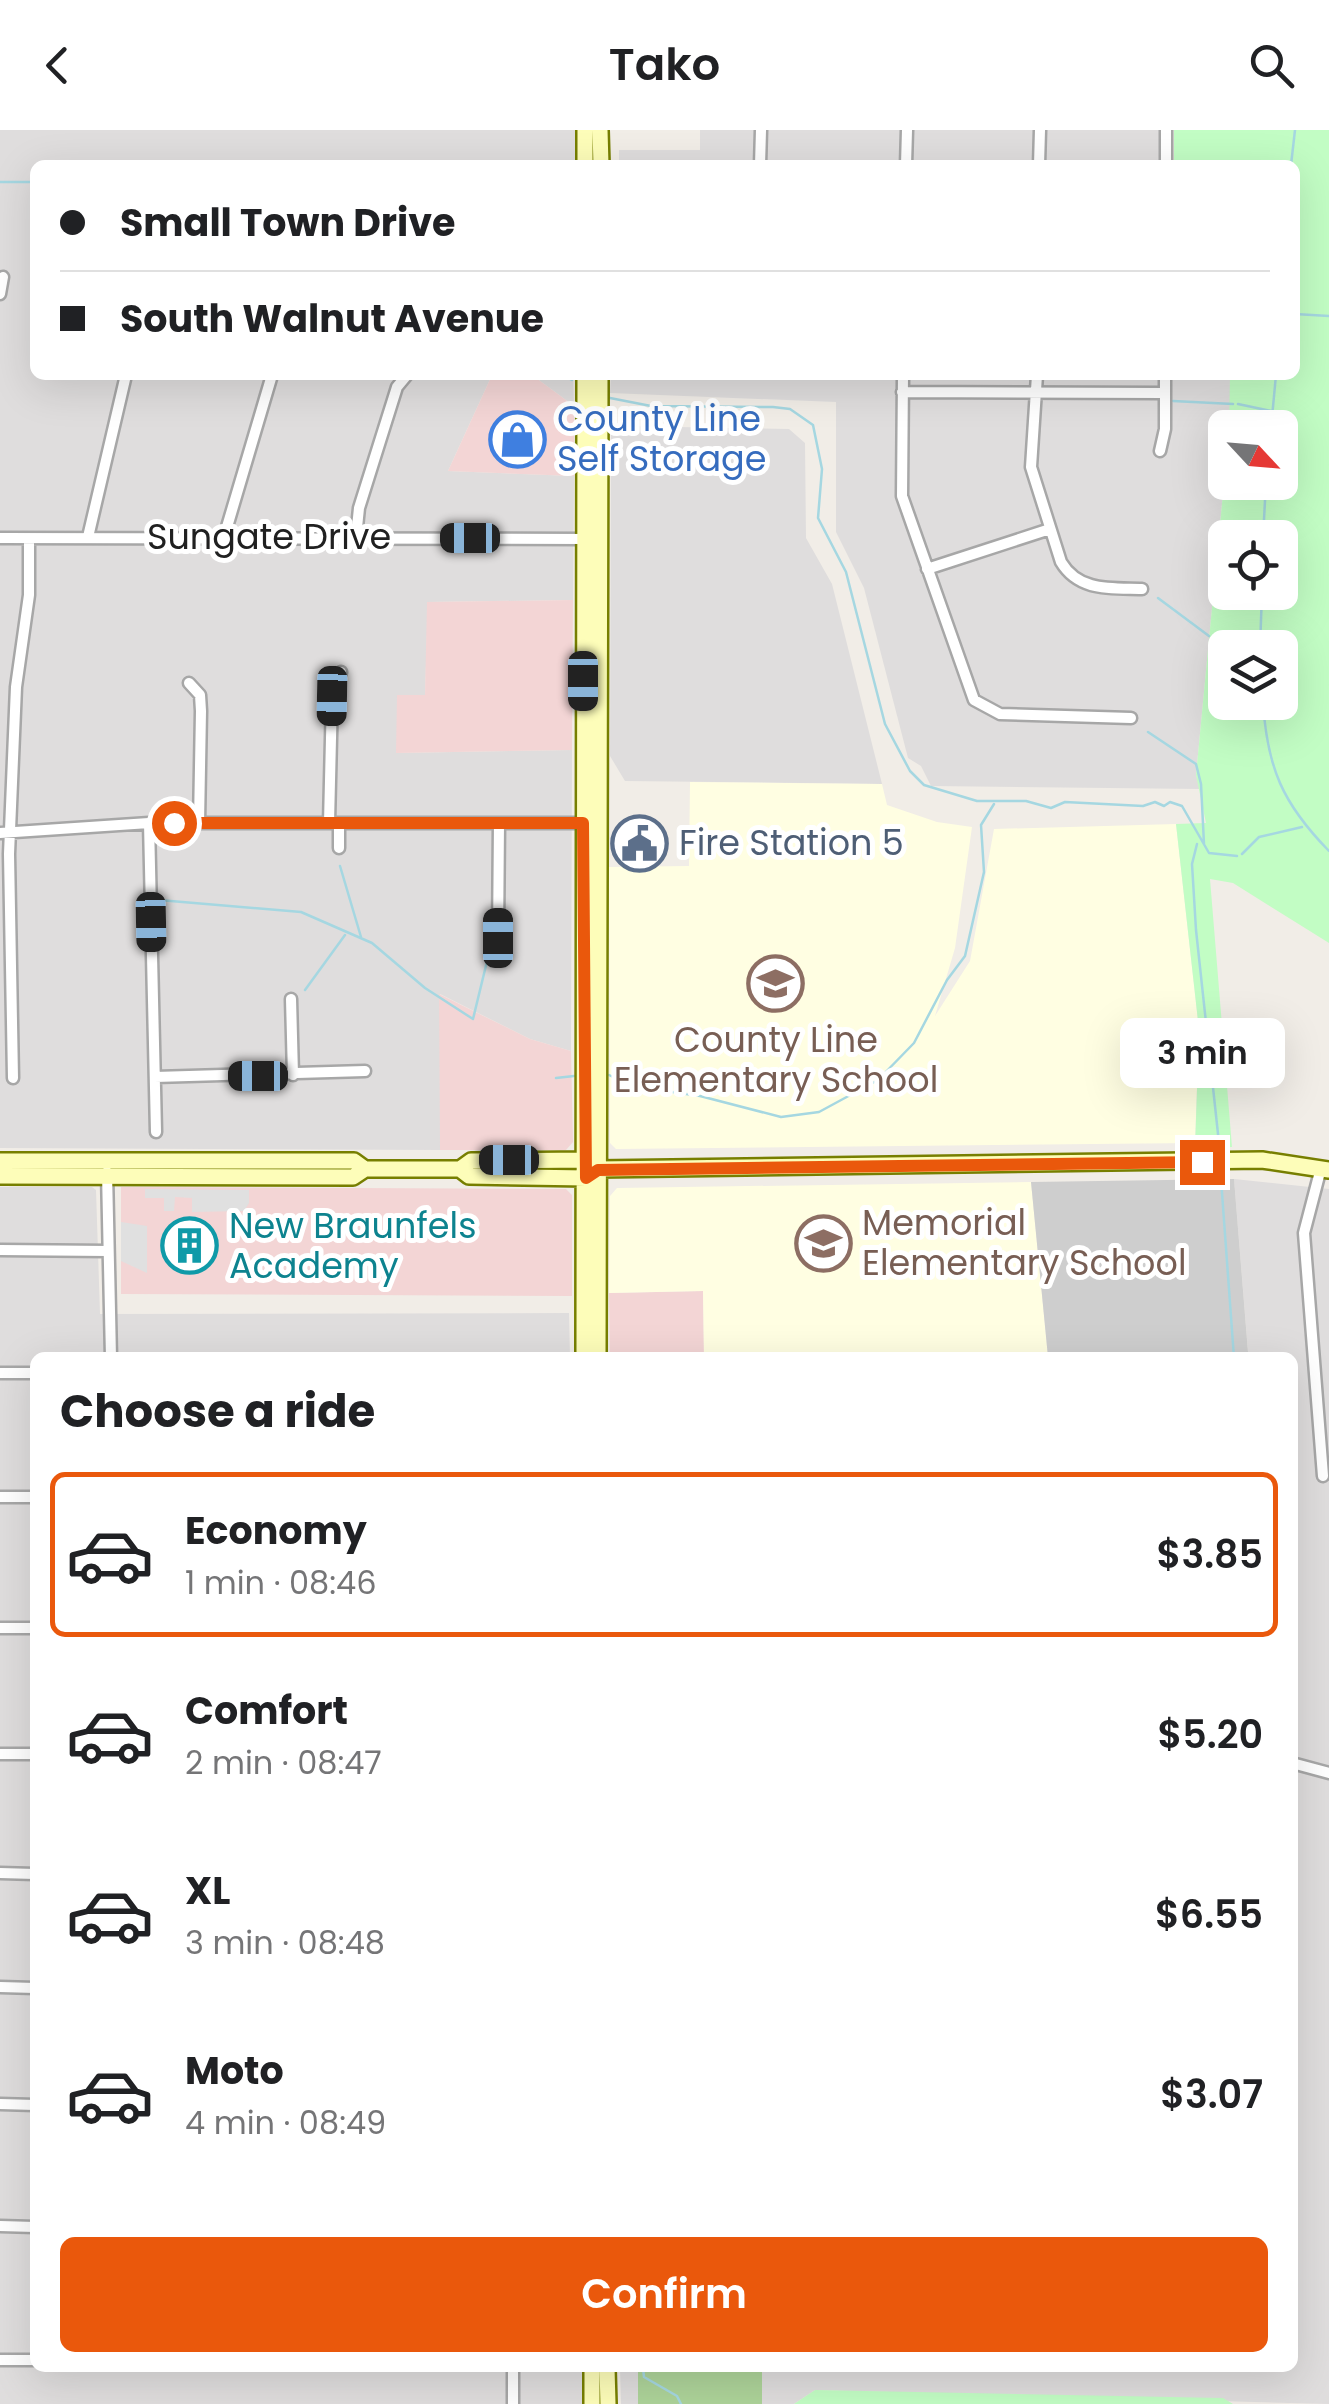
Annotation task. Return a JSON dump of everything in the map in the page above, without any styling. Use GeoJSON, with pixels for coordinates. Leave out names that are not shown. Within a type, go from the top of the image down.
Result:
{"type":"FeatureCollection","features":[{"type":"Feature","properties":{"kind":"street"},"geometry":{"type":"LineString","coordinates":[[586,130],[586,160]]}},
{"type":"Feature","properties":{"kind":"street"},"geometry":{"type":"LineString","coordinates":[[600,130],[601,160]]}},
{"type":"Feature","properties":{"kind":"street"},"geometry":{"type":"LineString","coordinates":[[760,160],[761,130]]}},
{"type":"Feature","properties":{"kind":"street"},"geometry":{"type":"LineString","coordinates":[[906,130],[906,160]]}},
{"type":"Feature","properties":{"kind":"street"},"geometry":{"type":"LineString","coordinates":[[1040,130],[1040,160]]}},
{"type":"Feature","properties":{"kind":"street"},"geometry":{"type":"LineString","coordinates":[[1166,130],[1166,160]]}},
{"type":"Feature","properties":{"kind":"street"},"geometry":{"type":"LineString","coordinates":[[0,294],[3,278]]}},
{"type":"Feature","properties":{"kind":"street"},"geometry":{"type":"LineString","coordinates":[[88,537],[125,380]]}},
{"type":"Feature","properties":{"kind":"street"},"geometry":{"type":"LineString","coordinates":[[224,537],[271,380]]}},
{"type":"Feature","properties":{"kind":"street"},"geometry":{"type":"LineString","coordinates":[[356,537],[359,508],[391,404],[404,380]]}},
{"type":"Feature","properties":{"kind":"street"},"geometry":{"type":"LineString","coordinates":[[584,1352],[590,1169],[592,539],[592,422],[586,380]]}},
{"type":"Feature","properties":{"kind":"street"},"geometry":{"type":"LineString","coordinates":[[592,422],[599,380]]}},
{"type":"Feature","properties":{"kind":"street"},"geometry":{"type":"LineString","coordinates":[[902,380],[902,496],[964,682],[980,706],[1000,714],[1130,718]]}},
{"type":"Feature","properties":{"kind":"street"},"geometry":{"type":"LineString","coordinates":[[1037,380],[1030,456],[1061,562],[1076,579],[1096,587],[1142,589]]}},
{"type":"Feature","properties":{"kind":"street"},"geometry":{"type":"LineString","coordinates":[[1160,451],[1164,380]]}},
{"type":"Feature","properties":{"kind":"street"},"geometry":{"type":"LineString","coordinates":[[902,392],[1164,393]]}},
{"type":"Feature","properties":{"kind":"street"},"geometry":{"type":"LineString","coordinates":[[927,569],[1050,529]]}},
{"type":"Feature","properties":{"kind":"street","name":"Sungate Drive"},"geometry":{"type":"LineString","coordinates":[[0,538],[592,539]]}},
{"type":"Feature","properties":{"kind":"street"},"geometry":{"type":"LineString","coordinates":[[13,1078],[6,833],[16,687],[27,630],[29,539]]}},
{"type":"Feature","properties":{"kind":"street"},"geometry":{"type":"LineString","coordinates":[[339,848],[334,823],[332,696],[341,672]]}},
{"type":"Feature","properties":{"kind":"street"},"geometry":{"type":"LineString","coordinates":[[189,683],[200,695],[200,823]]}},
{"type":"Feature","properties":{"kind":"street"},"geometry":{"type":"LineString","coordinates":[[6,833],[150,823],[590,823]]}},
{"type":"Feature","properties":{"kind":"street"},"geometry":{"type":"LineString","coordinates":[[150,823],[156,1132]]}},
{"type":"Feature","properties":{"kind":"street"},"geometry":{"type":"LineString","coordinates":[[498,938],[499,824]]}},
{"type":"Feature","properties":{"kind":"street"},"geometry":{"type":"LineString","coordinates":[[292,999],[293,1075]]}},
{"type":"Feature","properties":{"kind":"street"},"geometry":{"type":"LineString","coordinates":[[155,1077],[366,1071]]}},
{"type":"Feature","properties":{"kind":"street"},"geometry":{"type":"LineString","coordinates":[[0,1160],[108,1168],[353,1176],[364,1169],[460,1169],[470,1160],[590,1169],[1262,1160],[1325,1169],[1304,1233],[1323,1476]]}},
{"type":"Feature","properties":{"kind":"street"},"geometry":{"type":"LineString","coordinates":[[0,1176],[108,1168]]}},
{"type":"Feature","properties":{"kind":"street"},"geometry":{"type":"LineString","coordinates":[[108,1168],[111,1352]]}},
{"type":"Feature","properties":{"kind":"street"},"geometry":{"type":"LineString","coordinates":[[590,1169],[598,1352]]}},
{"type":"Feature","properties":{"kind":"street"},"geometry":{"type":"LineString","coordinates":[[0,1250],[108,1250]]}},
{"type":"Feature","properties":{"kind":"street"},"geometry":{"type":"LineString","coordinates":[[0,1372],[30,1372]]}},
{"type":"Feature","properties":{"kind":"street"},"geometry":{"type":"LineString","coordinates":[[0,1497],[30,1497]]}},
{"type":"Feature","properties":{"kind":"street"},"geometry":{"type":"LineString","coordinates":[[0,1628],[30,1628]]}},
{"type":"Feature","properties":{"kind":"street"},"geometry":{"type":"LineString","coordinates":[[0,1754],[30,1754]]}},
{"type":"Feature","properties":{"kind":"street"},"geometry":{"type":"LineString","coordinates":[[1298,1765],[1329,1773]]}},
{"type":"Feature","properties":{"kind":"street"},"geometry":{"type":"LineString","coordinates":[[0,1873],[30,1874]]}},
{"type":"Feature","properties":{"kind":"street"},"geometry":{"type":"LineString","coordinates":[[0,1987],[30,1988]]}},
{"type":"Feature","properties":{"kind":"street"},"geometry":{"type":"LineString","coordinates":[[0,2104],[30,2105]]}},
{"type":"Feature","properties":{"kind":"street"},"geometry":{"type":"LineString","coordinates":[[0,2226],[30,2227]]}},
{"type":"Feature","properties":{"kind":"street"},"geometry":{"type":"LineString","coordinates":[[0,2360],[30,2360]]}},
{"type":"Feature","properties":{"kind":"street"},"geometry":{"type":"LineString","coordinates":[[512,2372],[513,2404]]}},
{"type":"Feature","properties":{"kind":"street"},"geometry":{"type":"LineString","coordinates":[[592,2372],[592,2404]]}},
{"type":"Feature","properties":{"kind":"street"},"geometry":{"type":"LineString","coordinates":[[607,2372],[608,2404]]}},
{"type":"Feature","properties":{"kind":"shaded area"},"geometry":{"type":"Polygon","coordinates":[[[0,130],[575,130],[575,160],[30,160],[30,380],[490,380],[448,471],[574,476],[573,600],[428,602],[425,696],[398,695],[397,753],[572,750],[571,1051],[530,1039],[440,994],[440,1150],[0,1148],[0,130]]]}},
{"type":"Feature","properties":{"kind":"shaded area"},"geometry":{"type":"Polygon","coordinates":[[[700,130],[1161,130],[1161,160],[619,160],[619,150],[700,150],[700,130]]]}},
{"type":"Feature","properties":{"kind":"shaded area","name":"County Line Self Storage"},"geometry":{"type":"Polygon","coordinates":[[[490,380],[539,380],[574,406],[574,476],[448,471],[490,380]]]}},
{"type":"Feature","properties":{"kind":"shaded area"},"geometry":{"type":"Polygon","coordinates":[[[539,380],[573,380],[574,406],[539,380]]]}},
{"type":"Feature","properties":{"kind":"shaded area"},"geometry":{"type":"Polygon","coordinates":[[[611,380],[1231,380],[1231,410],[1208,410],[1208,500],[1222,500],[1220,520],[1208,520],[1208,610],[1212,610],[1196,775],[1201,789],[931,786],[921,766],[908,758],[864,588],[836,532],[836,402],[610,393],[611,380]]]}},
{"type":"Feature","properties":{"kind":"shaded area"},"geometry":{"type":"Polygon","coordinates":[[[621,426],[789,429],[805,443],[806,538],[832,584],[882,784],[625,781],[610,756],[611,432],[621,426]]]}},
{"type":"Feature","properties":{"kind":"shaded area"},"geometry":{"type":"Polygon","coordinates":[[[573,600],[572,750],[396,753],[397,695],[425,695],[427,602],[573,600]]]}},
{"type":"Feature","properties":{"kind":"shaded area","name":"County Line Elementary School"},"geometry":{"type":"Polygon","coordinates":[[[690,782],[882,784],[887,805],[937,822],[972,827],[955,948],[935,1016],[970,961],[994,829],[1176,824],[1199,1030],[1195,1143],[616,1149],[610,1143],[609,867],[689,866],[690,782]]]}},
{"type":"Feature","properties":{"kind":"shaded area"},"geometry":{"type":"Polygon","coordinates":[[[439,994],[530,1039],[571,1051],[573,1142],[566,1150],[440,1150],[439,994]]]}},
{"type":"Feature","properties":{"kind":"shaded area"},"geometry":{"type":"Polygon","coordinates":[[[1234,1179],[1329,1189],[1329,2404],[815,2390],[794,2404],[621,2404],[620,2372],[1298,2372],[1298,1352],[1227,1352],[1248,1351],[1234,1179]]]}},
{"type":"Feature","properties":{"kind":"shaded area"},"geometry":{"type":"Polygon","coordinates":[[[1234,1179],[1248,1352],[1048,1352],[1031,1182],[1234,1179]]]}},
{"type":"Feature","properties":{"kind":"shaded area","name":"Memorial Elementary School"},"geometry":{"type":"Polygon","coordinates":[[[1031,1182],[1048,1352],[704,1352],[703,1291],[609,1293],[610,1196],[617,1188],[1031,1182]]]}},
{"type":"Feature","properties":{"kind":"shaded area"},"geometry":{"type":"Polygon","coordinates":[[[0,1187],[96,1190],[100,1314],[569,1313],[570,1352],[30,1352],[30,2372],[588,2372],[590,2404],[0,2404],[0,1187]]]}},
{"type":"Feature","properties":{"kind":"shaded area"},"geometry":{"type":"Polygon","coordinates":[[[121,1187],[566,1189],[572,1195],[572,1296],[121,1294],[121,1187]]]}},
{"type":"Feature","properties":{"kind":"shaded area"},"geometry":{"type":"Polygon","coordinates":[[[145,1189],[249,1190],[249,1203],[244,1211],[192,1212],[192,1198],[175,1197],[174,1211],[164,1211],[164,1198],[145,1198],[145,1189]]]}},
{"type":"Feature","properties":{"kind":"shaded area"},"geometry":{"type":"Polygon","coordinates":[[[121,1222],[147,1226],[147,1273],[121,1261],[121,1222]]]}},
{"type":"Feature","properties":{"kind":"shaded area"},"geometry":{"type":"Polygon","coordinates":[[[703,1291],[704,1352],[610,1352],[609,1293],[703,1291]]]}},
{"type":"Feature","properties":{"kind":"green space"},"geometry":{"type":"Polygon","coordinates":[[[1174,130],[1329,130],[1329,943],[1233,883],[1210,879],[1232,1147],[1195,1148],[1199,1030],[1176,824],[1206,823],[1196,775],[1208,650],[1208,720],[1298,720],[1298,630],[1210,630],[1212,610],[1298,610],[1298,520],[1220,520],[1222,500],[1298,500],[1298,410],[1229,410],[1230,380],[1300,380],[1300,160],[1174,160],[1174,130]]]}},
{"type":"Feature","properties":{"kind":"green space"},"geometry":{"type":"Polygon","coordinates":[[[638,2372],[762,2372],[762,2404],[638,2404],[638,2372]]]}},
{"type":"Feature","properties":{"kind":"green space"},"geometry":{"type":"Polygon","coordinates":[[[815,2390],[1223,2398],[1233,2404],[794,2404],[815,2390]]]}},
{"type":"Feature","properties":{"kind":"waterway"},"geometry":{"type":"LineString","coordinates":[[1292,160],[1295,130]]}},
{"type":"Feature","properties":{"kind":"waterway"},"geometry":{"type":"LineString","coordinates":[[0,182],[30,182]]}},
{"type":"Feature","properties":{"kind":"waterway"},"geometry":{"type":"LineString","coordinates":[[1300,314],[1329,316]]}},
{"type":"Feature","properties":{"kind":"waterway"},"geometry":{"type":"LineString","coordinates":[[1273,410],[1276,380]]}},
{"type":"Feature","properties":{"kind":"waterway"},"geometry":{"type":"LineString","coordinates":[[610,398],[651,406],[790,409],[813,425],[822,469],[818,518],[846,572],[885,724],[910,771],[924,785],[977,801],[1026,801],[1051,808],[1065,802],[1143,806],[1155,802],[1164,806],[1170,802],[1182,806],[1209,853],[1237,856]]}},
{"type":"Feature","properties":{"kind":"waterway"},"geometry":{"type":"LineString","coordinates":[[1173,401],[1233,404]]}},
{"type":"Feature","properties":{"kind":"waterway"},"geometry":{"type":"LineString","coordinates":[[1238,404],[1266,410]]}},
{"type":"Feature","properties":{"kind":"waterway"},"geometry":{"type":"LineString","coordinates":[[1264,520],[1265,500]]}},
{"type":"Feature","properties":{"kind":"waterway"},"geometry":{"type":"LineString","coordinates":[[1158,598],[1208,635]]}},
{"type":"Feature","properties":{"kind":"waterway"},"geometry":{"type":"LineString","coordinates":[[1261,610],[1261,630]]}},
{"type":"Feature","properties":{"kind":"waterway"},"geometry":{"type":"LineString","coordinates":[[1265,720],[1280,784],[1300,817],[1329,851]]}},
{"type":"Feature","properties":{"kind":"waterway"},"geometry":{"type":"LineString","coordinates":[[1148,732],[1196,764],[1204,844]]}},
{"type":"Feature","properties":{"kind":"waterway"},"geometry":{"type":"LineString","coordinates":[[609,1075],[631,1086],[700,1096],[781,1117],[819,1112],[878,1080],[914,1043],[947,980],[965,956],[984,872],[981,825],[994,804]]}},
{"type":"Feature","properties":{"kind":"waterway"},"geometry":{"type":"LineString","coordinates":[[1242,854],[1259,837],[1302,827]]}},
{"type":"Feature","properties":{"kind":"waterway"},"geometry":{"type":"LineString","coordinates":[[1197,844],[1192,864],[1196,930],[1219,1143]]}},
{"type":"Feature","properties":{"kind":"waterway"},"geometry":{"type":"LineString","coordinates":[[340,866],[361,937]]}},
{"type":"Feature","properties":{"kind":"waterway"},"geometry":{"type":"LineString","coordinates":[[159,900],[301,912],[372,943],[425,988],[473,1019],[490,949]]}},
{"type":"Feature","properties":{"kind":"waterway"},"geometry":{"type":"LineString","coordinates":[[305,990],[345,935]]}},
{"type":"Feature","properties":{"kind":"waterway"},"geometry":{"type":"LineString","coordinates":[[556,1078],[574,1076]]}},
{"type":"Feature","properties":{"kind":"waterway"},"geometry":{"type":"LineString","coordinates":[[1221,1179],[1234,1352]]}},
{"type":"Feature","properties":{"kind":"waterway"},"geometry":{"type":"LineString","coordinates":[[643,2372],[644,2377],[677,2396],[681,2404]]}},
{"type":"Feature","properties":{"kind":"place","name":"County Line Self Storage"},"geometry":{"type":"Point","coordinates":[518,439]}},
{"type":"Feature","properties":{"kind":"place","name":"Fire Station 5"},"geometry":{"type":"Point","coordinates":[640,843]}},
{"type":"Feature","properties":{"kind":"place","name":"County Line Elementary School"},"geometry":{"type":"Point","coordinates":[776,984]}},
{"type":"Feature","properties":{"kind":"place","name":"Memorial Elementary School"},"geometry":{"type":"Point","coordinates":[823,1243]}},
{"type":"Feature","properties":{"kind":"place","name":"New Braunfels Academy"},"geometry":{"type":"Point","coordinates":[190,1246]}},
{"type":"Feature","properties":{"kind":"route"},"geometry":{"type":"LineString","coordinates":[[174,823],[583,823],[586,1178],[598,1170],[1202,1162]]}}]}
